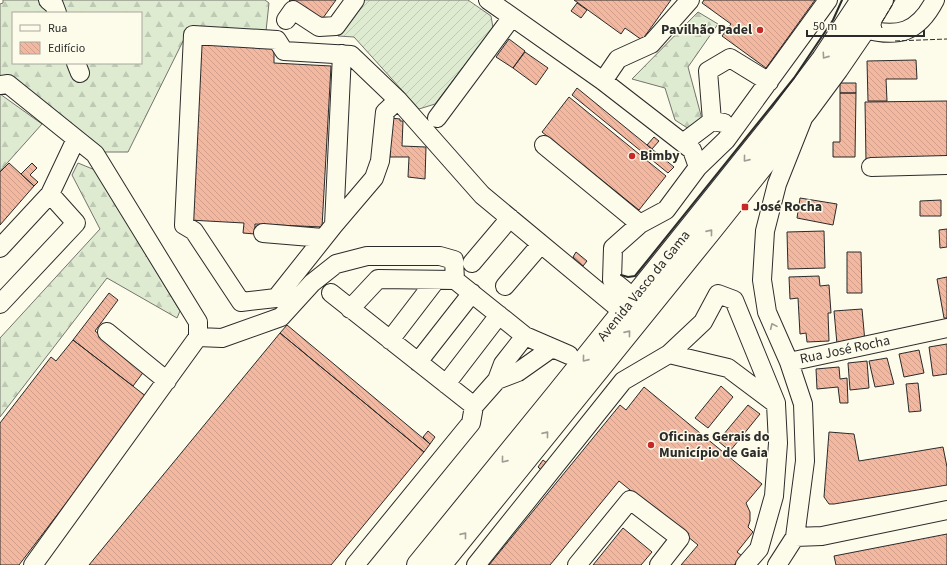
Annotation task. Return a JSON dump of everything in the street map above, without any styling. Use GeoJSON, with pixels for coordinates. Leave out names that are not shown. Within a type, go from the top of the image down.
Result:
{"type":"FeatureCollection","features":[{"type":"Feature","properties":{"kind":"main road","name":"Avenida Vasco da Gama"},"geometry":{"type":"LineString","coordinates":[[418,565],[784,111],[823,59],[862,0]]}},
{"type":"Feature","properties":{"kind":"main road","name":"Avenida Vasco da Gama"},"geometry":{"type":"LineString","coordinates":[[440,565],[806,111],[837,69],[882,0]]}},
{"type":"Feature","properties":{"kind":"street"},"geometry":{"type":"LineString","coordinates":[[48,0],[54,5],[57,12]]}},
{"type":"Feature","properties":{"kind":"street"},"geometry":{"type":"LineString","coordinates":[[286,20],[293,10],[319,27],[336,26],[355,0]]}},
{"type":"Feature","properties":{"kind":"street"},"geometry":{"type":"LineString","coordinates":[[488,0],[603,81],[692,150],[698,167]]}},
{"type":"Feature","properties":{"kind":"street"},"geometry":{"type":"LineString","coordinates":[[603,81],[618,59],[651,44],[690,0]]}},
{"type":"Feature","properties":{"kind":"street"},"geometry":{"type":"LineString","coordinates":[[629,305],[612,280],[613,248],[640,224],[666,210],[698,167],[726,140],[737,126],[828,0]]}},
{"type":"Feature","properties":{"kind":"street"},"geometry":{"type":"LineString","coordinates":[[864,29],[880,33],[901,32],[910,29],[919,23],[928,13],[935,0]]}},
{"type":"Feature","properties":{"kind":"street"},"geometry":{"type":"LineString","coordinates":[[437,118],[512,17]]}},
{"type":"Feature","properties":{"kind":"street"},"geometry":{"type":"LineString","coordinates":[[398,100],[384,112],[380,161],[374,178],[276,298],[241,302],[194,231],[184,225],[193,35],[277,40],[284,51],[351,55],[398,100],[482,195],[541,244],[629,305]]}},
{"type":"Feature","properties":{"kind":"street"},"geometry":{"type":"LineString","coordinates":[[329,232],[342,54]]}},
{"type":"Feature","properties":{"kind":"street"},"geometry":{"type":"LineString","coordinates":[[712,120],[708,71],[730,58],[769,82]]}},
{"type":"Feature","properties":{"kind":"street"},"geometry":{"type":"LineString","coordinates":[[0,85],[8,84],[95,154],[198,322],[198,338],[33,565]]}},
{"type":"Feature","properties":{"kind":"street","name":"Rua José Rocha"},"geometry":{"type":"LineString","coordinates":[[806,111],[777,184],[765,231],[762,280],[767,312],[788,362],[947,328]]}},
{"type":"Feature","properties":{"kind":"street"},"geometry":{"type":"LineString","coordinates":[[683,143],[712,120]]}},
{"type":"Feature","properties":{"kind":"street"},"geometry":{"type":"LineString","coordinates":[[712,120],[737,126]]}},
{"type":"Feature","properties":{"kind":"street"},"geometry":{"type":"LineString","coordinates":[[0,248],[50,194],[76,139]]}},
{"type":"Feature","properties":{"kind":"street"},"geometry":{"type":"LineString","coordinates":[[544,145],[640,224]]}},
{"type":"Feature","properties":{"kind":"street"},"geometry":{"type":"LineString","coordinates":[[871,167],[947,165]]}},
{"type":"Feature","properties":{"kind":"street"},"geometry":{"type":"LineString","coordinates":[[0,304],[76,223],[50,194]]}},
{"type":"Feature","properties":{"kind":"street"},"geometry":{"type":"LineString","coordinates":[[472,263],[510,218]]}},
{"type":"Feature","properties":{"kind":"street"},"geometry":{"type":"LineString","coordinates":[[262,233],[329,232]]}},
{"type":"Feature","properties":{"kind":"street"},"geometry":{"type":"LineString","coordinates":[[505,286],[541,244]]}},
{"type":"Feature","properties":{"kind":"street"},"geometry":{"type":"LineString","coordinates":[[198,338],[222,338],[282,317],[312,283],[336,264],[367,256],[440,256],[454,260],[455,280]]}},
{"type":"Feature","properties":{"kind":"street"},"geometry":{"type":"LineString","coordinates":[[350,309],[378,279],[455,280],[526,336],[569,355]]}},
{"type":"Feature","properties":{"kind":"street"},"geometry":{"type":"LineString","coordinates":[[390,340],[436,280]]}},
{"type":"Feature","properties":{"kind":"street"},"geometry":{"type":"LineString","coordinates":[[331,293],[474,406]]}},
{"type":"Feature","properties":{"kind":"street"},"geometry":{"type":"LineString","coordinates":[[418,362],[472,293]]}},
{"type":"Feature","properties":{"kind":"street"},"geometry":{"type":"LineString","coordinates":[[476,565],[623,381],[669,354],[703,322],[718,294],[734,300],[776,404],[778,442],[774,496],[759,549],[745,565]]}},
{"type":"Feature","properties":{"kind":"street"},"geometry":{"type":"LineString","coordinates":[[446,384],[499,315]]}},
{"type":"Feature","properties":{"kind":"street"},"geometry":{"type":"LineString","coordinates":[[107,332],[167,381]]}},
{"type":"Feature","properties":{"kind":"street"},"geometry":{"type":"LineString","coordinates":[[355,565],[471,423],[474,406],[497,380],[503,364],[526,336]]}},
{"type":"Feature","properties":{"kind":"street"},"geometry":{"type":"LineString","coordinates":[[497,380],[518,372],[552,348]]}},
{"type":"Feature","properties":{"kind":"street"},"geometry":{"type":"LineString","coordinates":[[669,354],[728,368],[776,404]]}},
{"type":"Feature","properties":{"kind":"street"},"geometry":{"type":"LineString","coordinates":[[777,565],[795,537],[805,461],[804,404],[788,362]]}},
{"type":"Feature","properties":{"kind":"street"},"geometry":{"type":"LineString","coordinates":[[577,565],[630,500],[680,538],[659,565]]}},
{"type":"Feature","properties":{"kind":"street"},"geometry":{"type":"LineString","coordinates":[[795,537],[822,536],[947,510]]}},
{"type":"Feature","properties":{"kind":"green space"},"geometry":{"type":"Polygon","coordinates":[[[3,0],[265,0],[269,3],[266,31],[189,29],[128,152],[102,152],[0,77],[0,4],[3,3],[3,0]]]}},
{"type":"Feature","properties":{"kind":"green space"},"geometry":{"type":"Polygon","coordinates":[[[364,0],[468,0],[491,16],[493,28],[435,104],[419,109],[354,37],[338,36],[364,0]]]}},
{"type":"Feature","properties":{"kind":"green space"},"geometry":{"type":"Polygon","coordinates":[[[698,12],[718,24],[688,67],[702,119],[692,131],[675,120],[665,88],[632,79],[698,12]]]}},
{"type":"Feature","properties":{"kind":"green space"},"geometry":{"type":"Polygon","coordinates":[[[0,94],[42,124],[0,171],[0,94]]]}},
{"type":"Feature","properties":{"kind":"green space"},"geometry":{"type":"Polygon","coordinates":[[[78,163],[95,170],[180,311],[177,318],[107,278],[0,417],[0,338],[100,229],[72,175],[78,163]]]}},
{"type":"Feature","properties":{"kind":"building"},"geometry":{"type":"Polygon","coordinates":[[[289,0],[336,0],[320,22],[289,0]]]}},
{"type":"Feature","properties":{"kind":"building"},"geometry":{"type":"Polygon","coordinates":[[[574,0],[671,0],[642,40],[625,28],[621,34],[574,0]]]}},
{"type":"Feature","properties":{"kind":"building","name":"Pavilhão Padel"},"geometry":{"type":"Polygon","coordinates":[[[704,0],[815,0],[766,68],[722,36],[731,24],[702,3],[704,0]]]}},
{"type":"Feature","properties":{"kind":"building"},"geometry":{"type":"Polygon","coordinates":[[[577,3],[587,10],[581,18],[571,11],[577,3]]]}},
{"type":"Feature","properties":{"kind":"building"},"geometry":{"type":"Polygon","coordinates":[[[509,39],[525,51],[513,68],[496,57],[509,39]]]}},
{"type":"Feature","properties":{"kind":"building"},"geometry":{"type":"Polygon","coordinates":[[[199,40],[274,44],[274,63],[331,66],[322,227],[255,224],[255,234],[243,233],[244,223],[189,220],[199,40]]]}},
{"type":"Feature","properties":{"kind":"building"},"geometry":{"type":"Polygon","coordinates":[[[525,52],[548,68],[536,85],[513,68],[525,52]]]}},
{"type":"Feature","properties":{"kind":"building"},"geometry":{"type":"Polygon","coordinates":[[[916,60],[917,79],[886,79],[887,101],[868,101],[867,61],[916,60]]]}},
{"type":"Feature","properties":{"kind":"building"},"geometry":{"type":"Polygon","coordinates":[[[840,83],[856,83],[856,93],[840,93],[840,83]]]}},
{"type":"Feature","properties":{"kind":"building"},"geometry":{"type":"Polygon","coordinates":[[[577,88],[674,167],[668,173],[572,95],[577,88]]]}},
{"type":"Feature","properties":{"kind":"building"},"geometry":{"type":"Polygon","coordinates":[[[840,93],[856,93],[855,157],[833,157],[833,142],[840,142],[840,93]]]}},
{"type":"Feature","properties":{"kind":"building"},"geometry":{"type":"Polygon","coordinates":[[[569,97],[666,176],[639,210],[542,132],[569,97]]]}},
{"type":"Feature","properties":{"kind":"building"},"geometry":{"type":"Polygon","coordinates":[[[947,101],[947,160],[866,161],[865,102],[947,101]]]}},
{"type":"Feature","properties":{"kind":"building"},"geometry":{"type":"Polygon","coordinates":[[[391,118],[400,119],[400,121],[403,121],[402,146],[426,147],[425,179],[408,177],[409,157],[390,157],[391,118]]]}},
{"type":"Feature","properties":{"kind":"building"},"geometry":{"type":"Polygon","coordinates":[[[654,137],[659,141],[652,149],[647,145],[654,137]]]}},
{"type":"Feature","properties":{"kind":"building"},"geometry":{"type":"Polygon","coordinates":[[[9,163],[34,186],[0,225],[0,172],[9,163]]]}},
{"type":"Feature","properties":{"kind":"building"},"geometry":{"type":"Polygon","coordinates":[[[32,163],[37,168],[30,175],[38,182],[34,186],[21,174],[32,163]]]}},
{"type":"Feature","properties":{"kind":"building"},"geometry":{"type":"Polygon","coordinates":[[[800,198],[837,204],[833,225],[797,218],[800,198]]]}},
{"type":"Feature","properties":{"kind":"building"},"geometry":{"type":"Polygon","coordinates":[[[941,200],[941,216],[920,216],[920,201],[941,200]]]}},
{"type":"Feature","properties":{"kind":"building"},"geometry":{"type":"Polygon","coordinates":[[[947,229],[947,247],[940,248],[939,230],[947,229]]]}},
{"type":"Feature","properties":{"kind":"building"},"geometry":{"type":"Polygon","coordinates":[[[824,231],[825,268],[788,269],[787,232],[824,231]]]}},
{"type":"Feature","properties":{"kind":"building"},"geometry":{"type":"Polygon","coordinates":[[[576,252],[587,261],[583,266],[573,257],[576,252]]]}},
{"type":"Feature","properties":{"kind":"building"},"geometry":{"type":"Polygon","coordinates":[[[847,252],[861,252],[862,293],[847,293],[847,252]]]}},
{"type":"Feature","properties":{"kind":"building"},"geometry":{"type":"Polygon","coordinates":[[[819,276],[820,286],[829,285],[831,313],[828,313],[829,341],[807,342],[806,333],[800,334],[798,298],[790,299],[789,277],[819,276]]]}},
{"type":"Feature","properties":{"kind":"building"},"geometry":{"type":"Polygon","coordinates":[[[947,277],[947,318],[944,318],[937,279],[947,277]]]}},
{"type":"Feature","properties":{"kind":"building"},"geometry":{"type":"Polygon","coordinates":[[[109,293],[118,300],[95,331],[145,370],[133,386],[73,340],[109,293]]]}},
{"type":"Feature","properties":{"kind":"building"},"geometry":{"type":"Polygon","coordinates":[[[862,309],[865,342],[837,344],[834,311],[862,309]]]}},
{"type":"Feature","properties":{"kind":"building"},"geometry":{"type":"Polygon","coordinates":[[[287,325],[430,444],[424,452],[280,333],[287,325]]]}},
{"type":"Feature","properties":{"kind":"building"},"geometry":{"type":"Polygon","coordinates":[[[280,333],[424,452],[331,565],[89,565],[280,333]]]}},
{"type":"Feature","properties":{"kind":"building"},"geometry":{"type":"Polygon","coordinates":[[[73,340],[147,397],[19,565],[0,565],[0,423],[51,357],[56,361],[73,340]]]}},
{"type":"Feature","properties":{"kind":"building"},"geometry":{"type":"Polygon","coordinates":[[[947,344],[947,374],[933,376],[929,347],[947,344]]]}},
{"type":"Feature","properties":{"kind":"building"},"geometry":{"type":"Polygon","coordinates":[[[919,350],[924,373],[904,377],[899,354],[919,350]]]}},
{"type":"Feature","properties":{"kind":"building"},"geometry":{"type":"Polygon","coordinates":[[[887,358],[894,384],[875,387],[869,361],[887,358]]]}},
{"type":"Feature","properties":{"kind":"building"},"geometry":{"type":"Polygon","coordinates":[[[867,361],[869,388],[850,390],[848,363],[867,361]]]}},
{"type":"Feature","properties":{"kind":"building"},"geometry":{"type":"Polygon","coordinates":[[[839,367],[840,379],[847,378],[848,403],[840,403],[838,387],[817,389],[816,369],[839,367]]]}},
{"type":"Feature","properties":{"kind":"building"},"geometry":{"type":"Polygon","coordinates":[[[918,383],[921,411],[909,412],[906,384],[918,383]]]}},
{"type":"Feature","properties":{"kind":"building"},"geometry":{"type":"Polygon","coordinates":[[[721,386],[733,397],[708,428],[695,418],[721,386]]]}},
{"type":"Feature","properties":{"kind":"building","name":"Oficinas Gerais do Município de Gaia"},"geometry":{"type":"Polygon","coordinates":[[[644,387],[762,484],[746,503],[750,512],[748,527],[753,532],[737,552],[742,556],[734,565],[681,565],[698,545],[619,481],[550,565],[489,565],[620,405],[626,410],[644,387]]]}},
{"type":"Feature","properties":{"kind":"building"},"geometry":{"type":"Polygon","coordinates":[[[748,405],[760,414],[730,451],[718,441],[748,405]]]}},
{"type":"Feature","properties":{"kind":"building"},"geometry":{"type":"Polygon","coordinates":[[[428,431],[435,437],[430,444],[423,437],[428,431]]]}},
{"type":"Feature","properties":{"kind":"building"},"geometry":{"type":"Polygon","coordinates":[[[829,432],[854,434],[859,461],[943,447],[947,467],[947,485],[829,504],[824,497],[829,432]]]}},
{"type":"Feature","properties":{"kind":"building"},"geometry":{"type":"Polygon","coordinates":[[[543,460],[548,464],[542,471],[538,467],[543,460]]]}},
{"type":"Feature","properties":{"kind":"building"},"geometry":{"type":"Polygon","coordinates":[[[623,528],[652,552],[641,565],[593,565],[623,528]]]}},
{"type":"Feature","properties":{"kind":"building"},"geometry":{"type":"Polygon","coordinates":[[[947,534],[947,565],[836,565],[834,556],[947,534]]]}},
{"type":"Feature","properties":{"kind":"fence"},"geometry":{"type":"LineString","coordinates":[[882,28],[882,22],[895,0]]}},
{"type":"Feature","properties":{"kind":"fence"},"geometry":{"type":"LineString","coordinates":[[895,41],[947,39]]}},
{"type":"Feature","properties":{"kind":"wall"},"geometry":{"type":"LineString","coordinates":[[621,275],[628,277],[635,276],[794,78],[833,20],[842,0]]}},
{"type":"Feature","properties":{"kind":"place","name":"Pavilhão Padel"},"geometry":{"type":"Point","coordinates":[760,30]}},
{"type":"Feature","properties":{"kind":"place","name":"Bimby"},"geometry":{"type":"Point","coordinates":[632,156]}},
{"type":"Feature","properties":{"kind":"place","name":"José Rocha"},"geometry":{"type":"Point","coordinates":[745,207]}},
{"type":"Feature","properties":{"kind":"place","name":"Oficinas Gerais do Município de Gaia"},"geometry":{"type":"Point","coordinates":[651,445]}}]}
